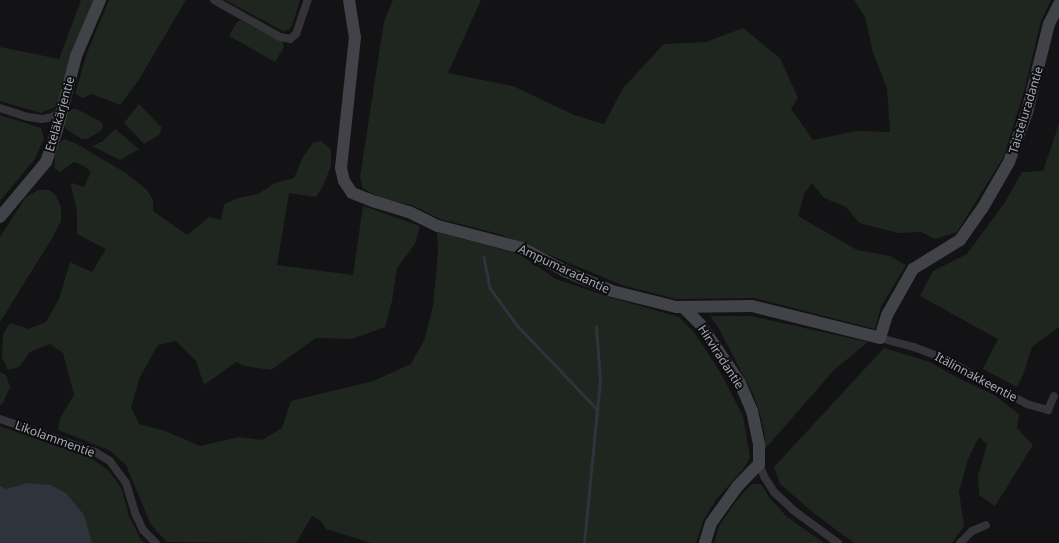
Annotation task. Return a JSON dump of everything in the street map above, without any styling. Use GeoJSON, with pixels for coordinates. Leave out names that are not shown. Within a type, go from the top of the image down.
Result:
{"type":"FeatureCollection","features":[{"type":"Feature","properties":{"kind":"street","name":"Eteläkärjentie"},"geometry":{"type":"LineString","coordinates":[[0,217],[46,162],[57,130],[76,56],[100,0]]}},
{"type":"Feature","properties":{"kind":"street"},"geometry":{"type":"LineString","coordinates":[[214,0],[280,37],[290,39],[296,34],[308,0]]}},
{"type":"Feature","properties":{"kind":"street","name":"Ampumaradantie"},"geometry":{"type":"LineString","coordinates":[[349,0],[355,37],[341,168],[344,181],[352,193],[409,212],[438,226],[522,248],[567,272],[612,291],[684,308],[752,306],[880,338]]}},
{"type":"Feature","properties":{"kind":"street","name":"Taisteluradantie"},"geometry":{"type":"LineString","coordinates":[[880,338],[887,315],[913,269],[960,240],[982,209],[1009,162],[1027,112],[1049,24],[1059,4]]}},
{"type":"Feature","properties":{"kind":"street"},"geometry":{"type":"LineString","coordinates":[[0,108],[42,120],[52,117],[62,110]]}},
{"type":"Feature","properties":{"kind":"street","name":"Hirviradantie"},"geometry":{"type":"LineString","coordinates":[[684,308],[701,325],[740,383],[752,411],[759,444],[760,464],[765,478],[774,492],[793,510],[838,543]]}},
{"type":"Feature","properties":{"kind":"street","name":"Itälinnakkeentie"},"geometry":{"type":"LineString","coordinates":[[880,338],[914,347],[948,360],[986,383],[1027,404],[1048,410],[1054,396]]}},
{"type":"Feature","properties":{"kind":"street","name":"Likolammentie"},"geometry":{"type":"LineString","coordinates":[[0,419],[95,452],[110,461],[126,483],[136,515],[143,530],[156,543]]}},
{"type":"Feature","properties":{"kind":"street"},"geometry":{"type":"LineString","coordinates":[[705,543],[711,524],[737,487],[760,464]]}},
{"type":"Feature","properties":{"kind":"street"},"geometry":{"type":"LineString","coordinates":[[960,543],[972,531],[986,525]]}},
{"type":"Feature","properties":{"kind":"shaded area"},"geometry":{"type":"Polygon","coordinates":[[[81,0],[94,0],[70,56],[57,106],[41,113],[0,101],[0,47],[59,59],[81,0]]]}},
{"type":"Feature","properties":{"kind":"shaded area"},"geometry":{"type":"Polygon","coordinates":[[[109,0],[186,0],[138,81],[120,105],[92,94],[83,98],[75,94],[87,53],[109,0]]]}},
{"type":"Feature","properties":{"kind":"shaded area"},"geometry":{"type":"Polygon","coordinates":[[[225,0],[300,0],[292,26],[289,30],[283,31],[225,0]]]}},
{"type":"Feature","properties":{"kind":"shaded area"},"geometry":{"type":"Polygon","coordinates":[[[393,0],[481,0],[448,73],[513,86],[574,115],[604,124],[623,88],[664,44],[706,42],[743,28],[780,58],[798,98],[791,109],[813,140],[856,131],[890,132],[887,88],[873,53],[865,17],[854,0],[1051,0],[1041,21],[1025,88],[1004,156],[957,232],[935,239],[921,232],[898,233],[859,223],[846,207],[824,198],[812,183],[804,194],[798,216],[857,250],[890,256],[906,265],[881,307],[875,329],[754,298],[676,299],[622,285],[499,234],[440,219],[414,206],[379,197],[362,188],[360,177],[384,21],[393,0]]]}},
{"type":"Feature","properties":{"kind":"shaded area"},"geometry":{"type":"Polygon","coordinates":[[[240,20],[282,41],[284,47],[275,62],[229,36],[237,22],[240,20]]]}},
{"type":"Feature","properties":{"kind":"shaded area"},"geometry":{"type":"Polygon","coordinates":[[[139,104],[162,128],[159,135],[144,144],[124,123],[139,104]]]}},
{"type":"Feature","properties":{"kind":"shaded area"},"geometry":{"type":"Polygon","coordinates":[[[70,109],[77,109],[101,122],[103,126],[101,131],[87,139],[82,139],[67,130],[64,125],[65,116],[70,109]]]}},
{"type":"Feature","properties":{"kind":"shaded area"},"geometry":{"type":"Polygon","coordinates":[[[0,115],[41,128],[44,138],[35,159],[0,201],[0,115]]]}},
{"type":"Feature","properties":{"kind":"shaded area"},"geometry":{"type":"Polygon","coordinates":[[[1059,124],[1059,327],[1032,347],[1023,375],[1017,387],[983,369],[998,339],[920,296],[933,271],[967,254],[1005,202],[1022,172],[1043,171],[1059,124]]]}},
{"type":"Feature","properties":{"kind":"shaded area"},"geometry":{"type":"Polygon","coordinates":[[[115,129],[139,149],[120,160],[92,146],[103,141],[115,129]]]}},
{"type":"Feature","properties":{"kind":"shaded area"},"geometry":{"type":"Polygon","coordinates":[[[64,139],[75,143],[126,173],[147,190],[153,200],[153,211],[187,235],[209,217],[221,220],[224,204],[238,198],[258,194],[275,183],[294,178],[303,157],[313,143],[321,141],[331,149],[331,166],[323,186],[316,197],[289,193],[277,265],[353,275],[363,206],[420,226],[415,244],[397,268],[392,301],[385,327],[352,339],[316,338],[271,370],[245,366],[236,362],[204,385],[196,361],[176,341],[158,345],[140,377],[131,407],[139,424],[165,431],[200,446],[239,437],[262,440],[282,428],[291,401],[373,381],[411,364],[425,338],[433,306],[438,252],[437,232],[519,254],[556,279],[609,297],[679,317],[694,332],[720,372],[743,416],[750,457],[744,468],[716,500],[704,519],[696,543],[371,543],[326,529],[321,521],[312,516],[296,543],[167,542],[151,525],[126,465],[109,450],[58,430],[60,418],[74,395],[63,353],[50,344],[30,352],[19,367],[8,370],[2,358],[3,334],[10,323],[28,329],[46,322],[59,299],[70,262],[92,272],[106,249],[77,234],[77,211],[71,186],[72,183],[84,187],[91,172],[84,166],[74,162],[60,172],[54,168],[56,146],[64,139]]]}},
{"type":"Feature","properties":{"kind":"shaded area"},"geometry":{"type":"Polygon","coordinates":[[[38,190],[49,190],[56,195],[61,207],[61,221],[51,240],[0,322],[0,237],[25,198],[38,190]]]}},
{"type":"Feature","properties":{"kind":"shaded area"},"geometry":{"type":"Polygon","coordinates":[[[710,316],[751,316],[868,342],[834,370],[765,449],[765,436],[761,417],[753,394],[719,329],[710,316]]]}},
{"type":"Feature","properties":{"kind":"shaded area"},"geometry":{"type":"Polygon","coordinates":[[[884,348],[930,362],[956,377],[994,395],[1019,414],[1017,428],[1033,445],[995,506],[979,495],[978,476],[987,444],[979,437],[968,459],[959,492],[964,526],[952,543],[854,543],[815,514],[780,484],[774,467],[884,348]]]}},
{"type":"Feature","properties":{"kind":"shaded area"},"geometry":{"type":"Polygon","coordinates":[[[0,372],[6,375],[10,387],[3,403],[0,405],[0,372]]]}},
{"type":"Feature","properties":{"kind":"shaded area"},"geometry":{"type":"Polygon","coordinates":[[[0,426],[91,458],[109,471],[122,489],[129,516],[141,540],[146,543],[27,543],[0,504],[0,426]]]}},
{"type":"Feature","properties":{"kind":"shaded area"},"geometry":{"type":"Polygon","coordinates":[[[28,483],[50,485],[66,493],[84,515],[92,543],[0,543],[0,486],[6,489],[28,483]]]}},
{"type":"Feature","properties":{"kind":"shaded area"},"geometry":{"type":"Polygon","coordinates":[[[752,484],[761,484],[769,497],[787,517],[824,543],[714,543],[719,526],[737,500],[752,484]]]}},
{"type":"Feature","properties":{"kind":"waterway"},"geometry":{"type":"LineString","coordinates":[[484,257],[490,288],[517,325],[598,410]]}},
{"type":"Feature","properties":{"kind":"waterway"},"geometry":{"type":"LineString","coordinates":[[584,543],[600,379],[596,327]]}}]}
